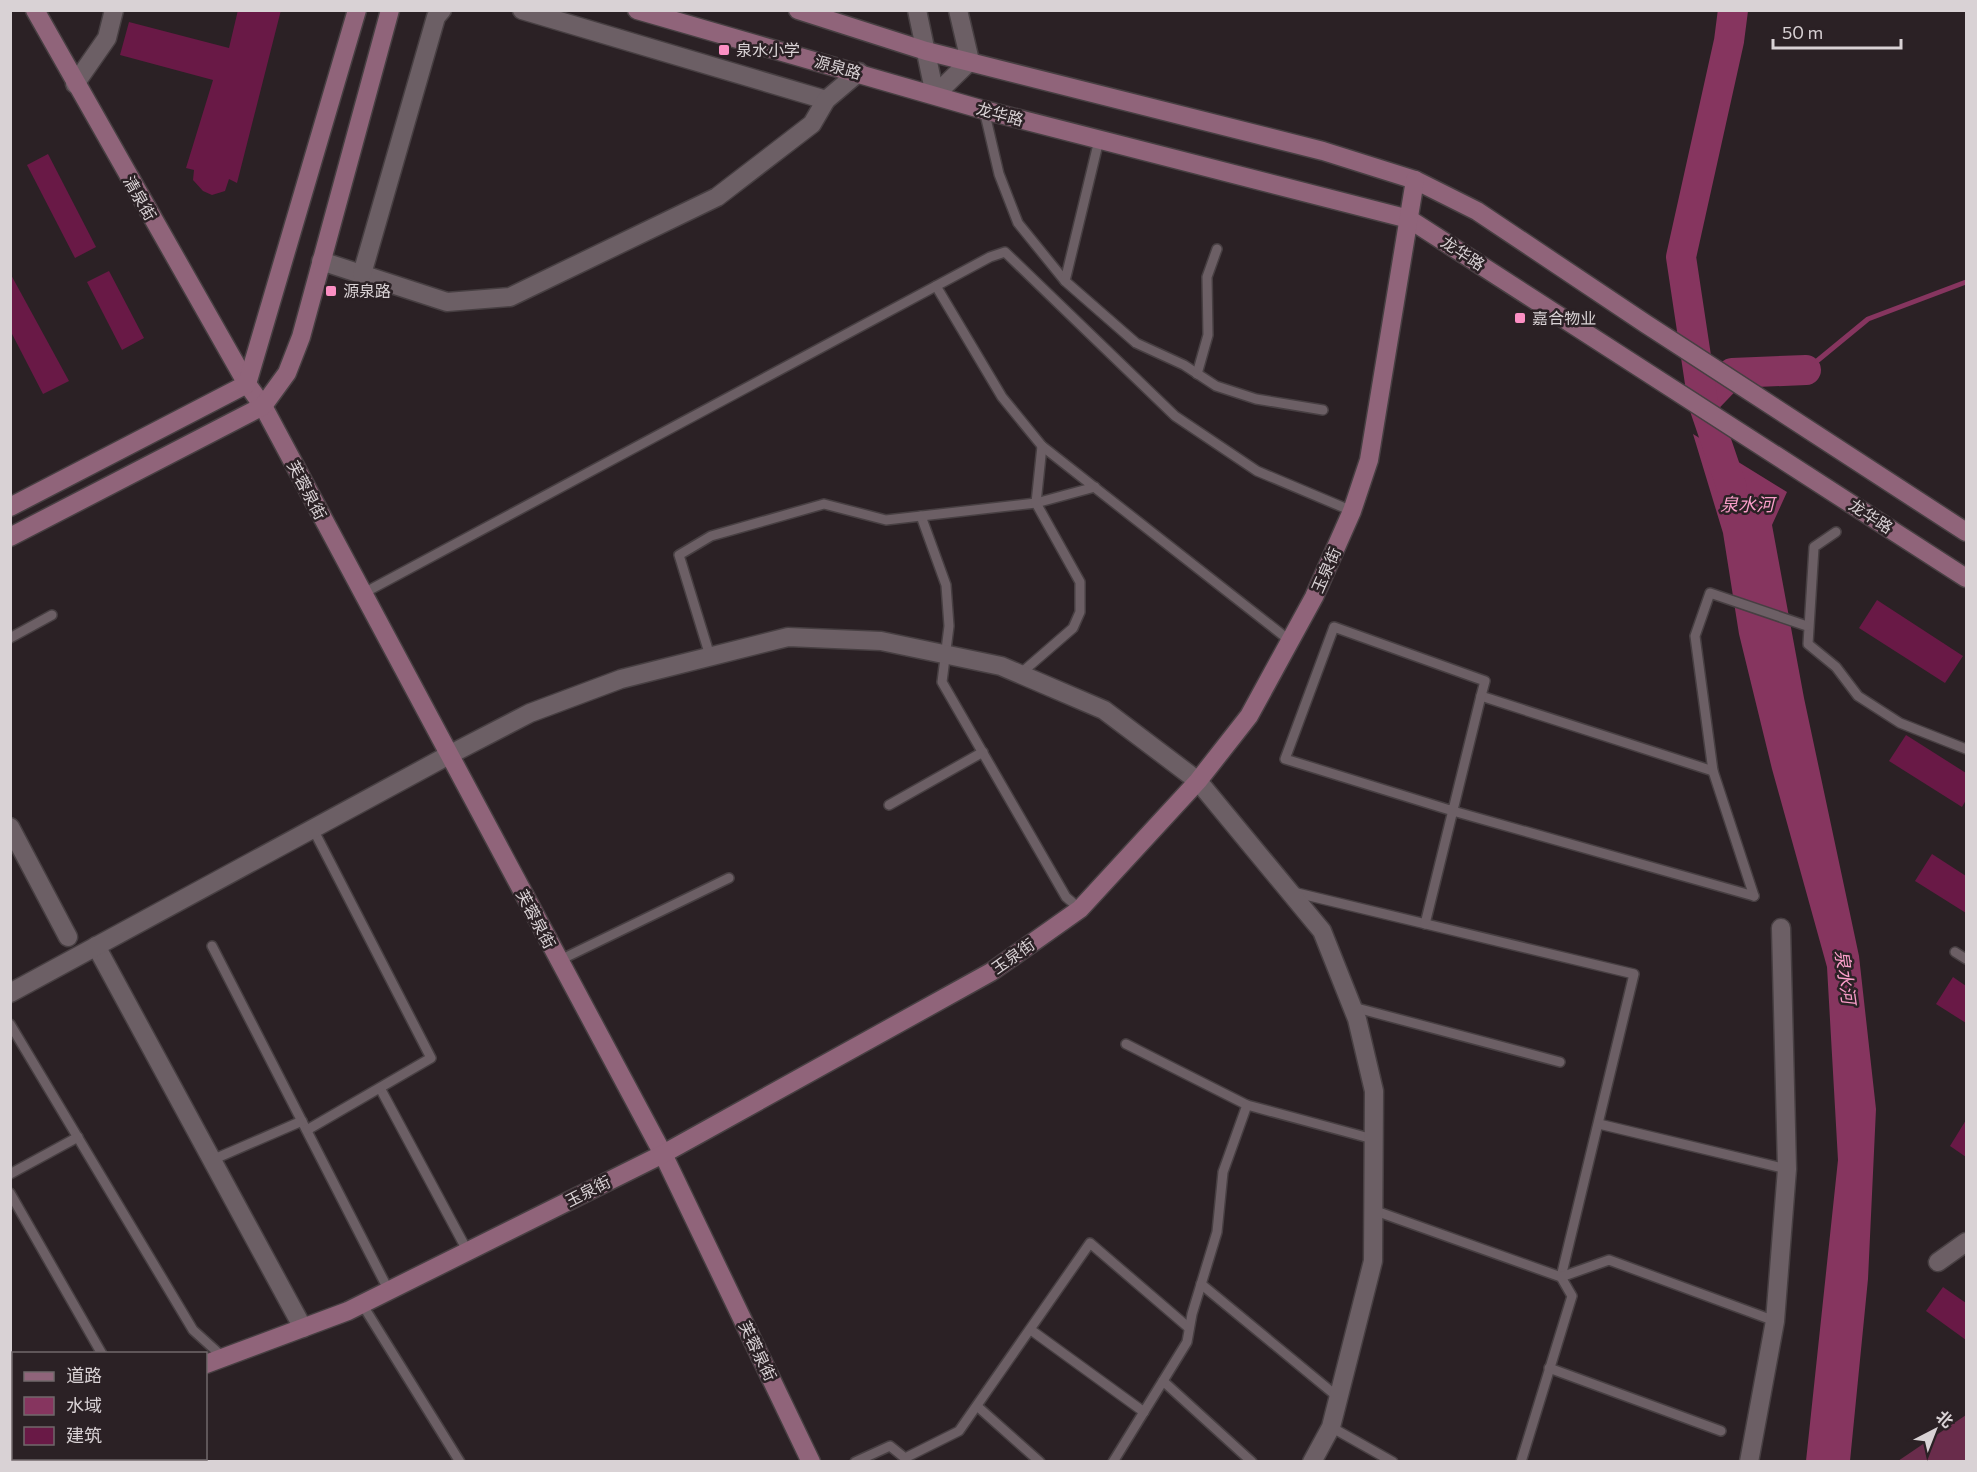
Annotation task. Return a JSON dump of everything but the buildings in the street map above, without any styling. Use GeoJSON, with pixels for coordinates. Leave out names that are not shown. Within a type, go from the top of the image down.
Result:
{"type":"FeatureCollection","features":[{"type":"Feature","properties":{"kind":"street","name":"清泉街"},"geometry":{"type":"LineString","coordinates":[[35,10],[247,384]]}},
{"type":"Feature","properties":{"kind":"street"},"geometry":{"type":"LineString","coordinates":[[75,84],[107,38],[114,10]]}},
{"type":"Feature","properties":{"kind":"street"},"geometry":{"type":"LineString","coordinates":[[10,507],[247,384],[357,10]]}},
{"type":"Feature","properties":{"kind":"street"},"geometry":{"type":"LineString","coordinates":[[10,537],[263,406],[291,364],[301,337],[390,10]]}},
{"type":"Feature","properties":{"kind":"street"},"geometry":{"type":"LineString","coordinates":[[362,274],[436,17],[442,10]]}},
{"type":"Feature","properties":{"kind":"street"},"geometry":{"type":"LineString","coordinates":[[522,10],[826,100]]}},
{"type":"Feature","properties":{"kind":"street","name":"源泉路"},"geometry":{"type":"LineString","coordinates":[[637,10],[935,95]]}},
{"type":"Feature","properties":{"kind":"street"},"geometry":{"type":"LineString","coordinates":[[798,10],[926,51],[1323,151],[1415,180],[1477,211],[1966,532]]}},
{"type":"Feature","properties":{"kind":"street"},"geometry":{"type":"LineString","coordinates":[[917,10],[935,95]]}},
{"type":"Feature","properties":{"kind":"street"},"geometry":{"type":"LineString","coordinates":[[958,10],[969,61]]}},
{"type":"Feature","properties":{"kind":"street"},"geometry":{"type":"LineString","coordinates":[[935,95],[969,61]]}},
{"type":"Feature","properties":{"kind":"street"},"geometry":{"type":"LineString","coordinates":[[321,261],[447,302],[510,297],[717,197],[812,124],[826,100],[859,72]]}},
{"type":"Feature","properties":{"kind":"street","name":"龙华路"},"geometry":{"type":"LineString","coordinates":[[935,95],[984,110],[1409,219],[1966,578]]}},
{"type":"Feature","properties":{"kind":"street","name":"玉泉街"},"geometry":{"type":"LineString","coordinates":[[207,1364],[362,1304],[663,1154],[991,972],[1080,909],[1198,781],[1249,716],[1314,597],[1352,511],[1369,460],[1415,180]]}},
{"type":"Feature","properties":{"kind":"street","name":"芙蓉泉街"},"geometry":{"type":"LineString","coordinates":[[247,384],[263,406],[447,756],[663,1154],[811,1461]]}},
{"type":"Feature","properties":{"kind":"street"},"geometry":{"type":"LineString","coordinates":[[10,993],[447,756],[530,714],[611,682],[788,637],[881,641],[1001,666],[1104,710],[1198,781],[1322,931],[1352,1006],[1374,1090],[1373,1261],[1331,1427],[1312,1461]]}},
{"type":"Feature","properties":{"kind":"street"},"geometry":{"type":"LineString","coordinates":[[10,827],[68,937]]}},
{"type":"Feature","properties":{"kind":"street"},"geometry":{"type":"LineString","coordinates":[[1749,1461],[1775,1321],[1787,1168],[1781,928]]}},
{"type":"Feature","properties":{"kind":"street"},"geometry":{"type":"LineString","coordinates":[[96,946],[303,1328]]}},
{"type":"Feature","properties":{"kind":"street"},"geometry":{"type":"LineString","coordinates":[[1938,1262],[1966,1242]]}},
{"type":"Feature","properties":{"kind":"lane"},"geometry":{"type":"LineString","coordinates":[[984,110],[999,174],[1018,224],[1065,281],[1136,343],[1216,386],[1256,399],[1323,410]]}},
{"type":"Feature","properties":{"kind":"lane"},"geometry":{"type":"LineString","coordinates":[[1065,281],[1100,140]]}},
{"type":"Feature","properties":{"kind":"lane"},"geometry":{"type":"LineString","coordinates":[[1197,374],[1208,335],[1207,277],[1217,249]]}},
{"type":"Feature","properties":{"kind":"lane"},"geometry":{"type":"LineString","coordinates":[[362,594],[990,256],[1005,252],[1175,416],[1257,471],[1352,511]]}},
{"type":"Feature","properties":{"kind":"lane"},"geometry":{"type":"LineString","coordinates":[[936,286],[1002,397],[1042,446],[1289,640]]}},
{"type":"Feature","properties":{"kind":"lane"},"geometry":{"type":"LineString","coordinates":[[1020,674],[1073,628],[1080,612],[1080,582],[1036,502],[1042,446]]}},
{"type":"Feature","properties":{"kind":"lane"},"geometry":{"type":"LineString","coordinates":[[710,656],[679,555],[711,536],[824,504],[886,520],[1036,502],[1095,488]]}},
{"type":"Feature","properties":{"kind":"lane"},"geometry":{"type":"LineString","coordinates":[[921,516],[946,585],[949,626],[942,682],[1066,897],[1080,909]]}},
{"type":"Feature","properties":{"kind":"lane"},"geometry":{"type":"LineString","coordinates":[[1836,532],[1814,547],[1807,626],[1808,644],[1836,667],[1858,696],[1900,723],[1966,748]]}},
{"type":"Feature","properties":{"kind":"lane"},"geometry":{"type":"LineString","coordinates":[[1425,924],[1453,811],[1481,696],[1485,681],[1334,627],[1285,759],[1453,811],[1754,896],[1713,771],[1695,636],[1710,593],[1807,626]]}},
{"type":"Feature","properties":{"kind":"lane"},"geometry":{"type":"LineString","coordinates":[[10,638],[52,615]]}},
{"type":"Feature","properties":{"kind":"lane"},"geometry":{"type":"LineString","coordinates":[[1481,696],[1713,771]]}},
{"type":"Feature","properties":{"kind":"lane"},"geometry":{"type":"LineString","coordinates":[[889,805],[983,752]]}},
{"type":"Feature","properties":{"kind":"lane"},"geometry":{"type":"LineString","coordinates":[[212,1160],[304,1125],[380,1088],[431,1058],[313,829]]}},
{"type":"Feature","properties":{"kind":"lane"},"geometry":{"type":"LineString","coordinates":[[558,961],[729,878]]}},
{"type":"Feature","properties":{"kind":"lane"},"geometry":{"type":"LineString","coordinates":[[1290,892],[1634,974],[1561,1277],[1572,1296],[1521,1461]]}},
{"type":"Feature","properties":{"kind":"lane"},"geometry":{"type":"LineString","coordinates":[[212,946],[389,1291]]}},
{"type":"Feature","properties":{"kind":"lane"},"geometry":{"type":"LineString","coordinates":[[1955,952],[1966,959]]}},
{"type":"Feature","properties":{"kind":"lane"},"geometry":{"type":"LineString","coordinates":[[1352,1006],[1560,1062]]}},
{"type":"Feature","properties":{"kind":"lane"},"geometry":{"type":"LineString","coordinates":[[10,1023],[193,1330],[224,1358]]}},
{"type":"Feature","properties":{"kind":"lane"},"geometry":{"type":"LineString","coordinates":[[1126,1044],[1247,1105],[1373,1139]]}},
{"type":"Feature","properties":{"kind":"lane"},"geometry":{"type":"LineString","coordinates":[[380,1088],[468,1252]]}},
{"type":"Feature","properties":{"kind":"lane"},"geometry":{"type":"LineString","coordinates":[[1113,1461],[1187,1342],[1217,1232],[1223,1172],[1247,1105]]}},
{"type":"Feature","properties":{"kind":"lane"},"geometry":{"type":"LineString","coordinates":[[1599,1124],[1787,1168]]}},
{"type":"Feature","properties":{"kind":"lane"},"geometry":{"type":"LineString","coordinates":[[10,1174],[78,1137]]}},
{"type":"Feature","properties":{"kind":"lane"},"geometry":{"type":"LineString","coordinates":[[10,1193],[101,1352]]}},
{"type":"Feature","properties":{"kind":"lane"},"geometry":{"type":"LineString","coordinates":[[1373,1210],[1561,1277],[1609,1260],[1775,1321]]}},
{"type":"Feature","properties":{"kind":"lane"},"geometry":{"type":"LineString","coordinates":[[855,1461],[890,1446],[905,1458],[959,1431],[1090,1244],[1189,1328]]}},
{"type":"Feature","properties":{"kind":"lane"},"geometry":{"type":"LineString","coordinates":[[1201,1284],[1339,1398]]}},
{"type":"Feature","properties":{"kind":"lane"},"geometry":{"type":"LineString","coordinates":[[362,1304],[460,1461]]}},
{"type":"Feature","properties":{"kind":"lane"},"geometry":{"type":"LineString","coordinates":[[1031,1330],[1144,1412]]}},
{"type":"Feature","properties":{"kind":"lane"},"geometry":{"type":"LineString","coordinates":[[1550,1368],[1721,1431]]}},
{"type":"Feature","properties":{"kind":"lane"},"geometry":{"type":"LineString","coordinates":[[1163,1381],[1252,1461]]}},
{"type":"Feature","properties":{"kind":"lane"},"geometry":{"type":"LineString","coordinates":[[977,1407],[1040,1461]]}},
{"type":"Feature","properties":{"kind":"lane"},"geometry":{"type":"LineString","coordinates":[[1331,1427],[1393,1461]]}},
{"type":"Feature","properties":{"kind":"shaded area"},"geometry":{"type":"Polygon","coordinates":[[[1966,1415],[1966,1461],[1898,1461],[1966,1415]]]}},
{"type":"Feature","properties":{"kind":"water","name":"泉水河"},"geometry":{"type":"Polygon","coordinates":[[[1693,434],[1787,492],[1772,525],[1804,698],[1859,956],[1876,1109],[1868,1279],[1850,1461],[1806,1461],[1838,1160],[1827,967],[1772,769],[1739,634],[1723,533],[1693,434]]]}},
{"type":"Feature","properties":{"kind":"waterway","name":"泉水河"},"geometry":{"type":"LineString","coordinates":[[1732,488],[1703,403],[1681,257],[1729,41],[1733,10]]}},
{"type":"Feature","properties":{"kind":"waterway"},"geometry":{"type":"LineString","coordinates":[[1806,370],[1868,319],[1966,282]]}},
{"type":"Feature","properties":{"kind":"waterway"},"geometry":{"type":"LineString","coordinates":[[1708,398],[1732,373],[1806,370]]}},
{"type":"Feature","properties":{"kind":"place","name":"泉水小学"},"geometry":{"type":"Point","coordinates":[724,50]}},
{"type":"Feature","properties":{"kind":"place","name":"源泉路"},"geometry":{"type":"Point","coordinates":[331,291]}},
{"type":"Feature","properties":{"kind":"place","name":"嘉合物业"},"geometry":{"type":"Point","coordinates":[1520,318]}}]}
